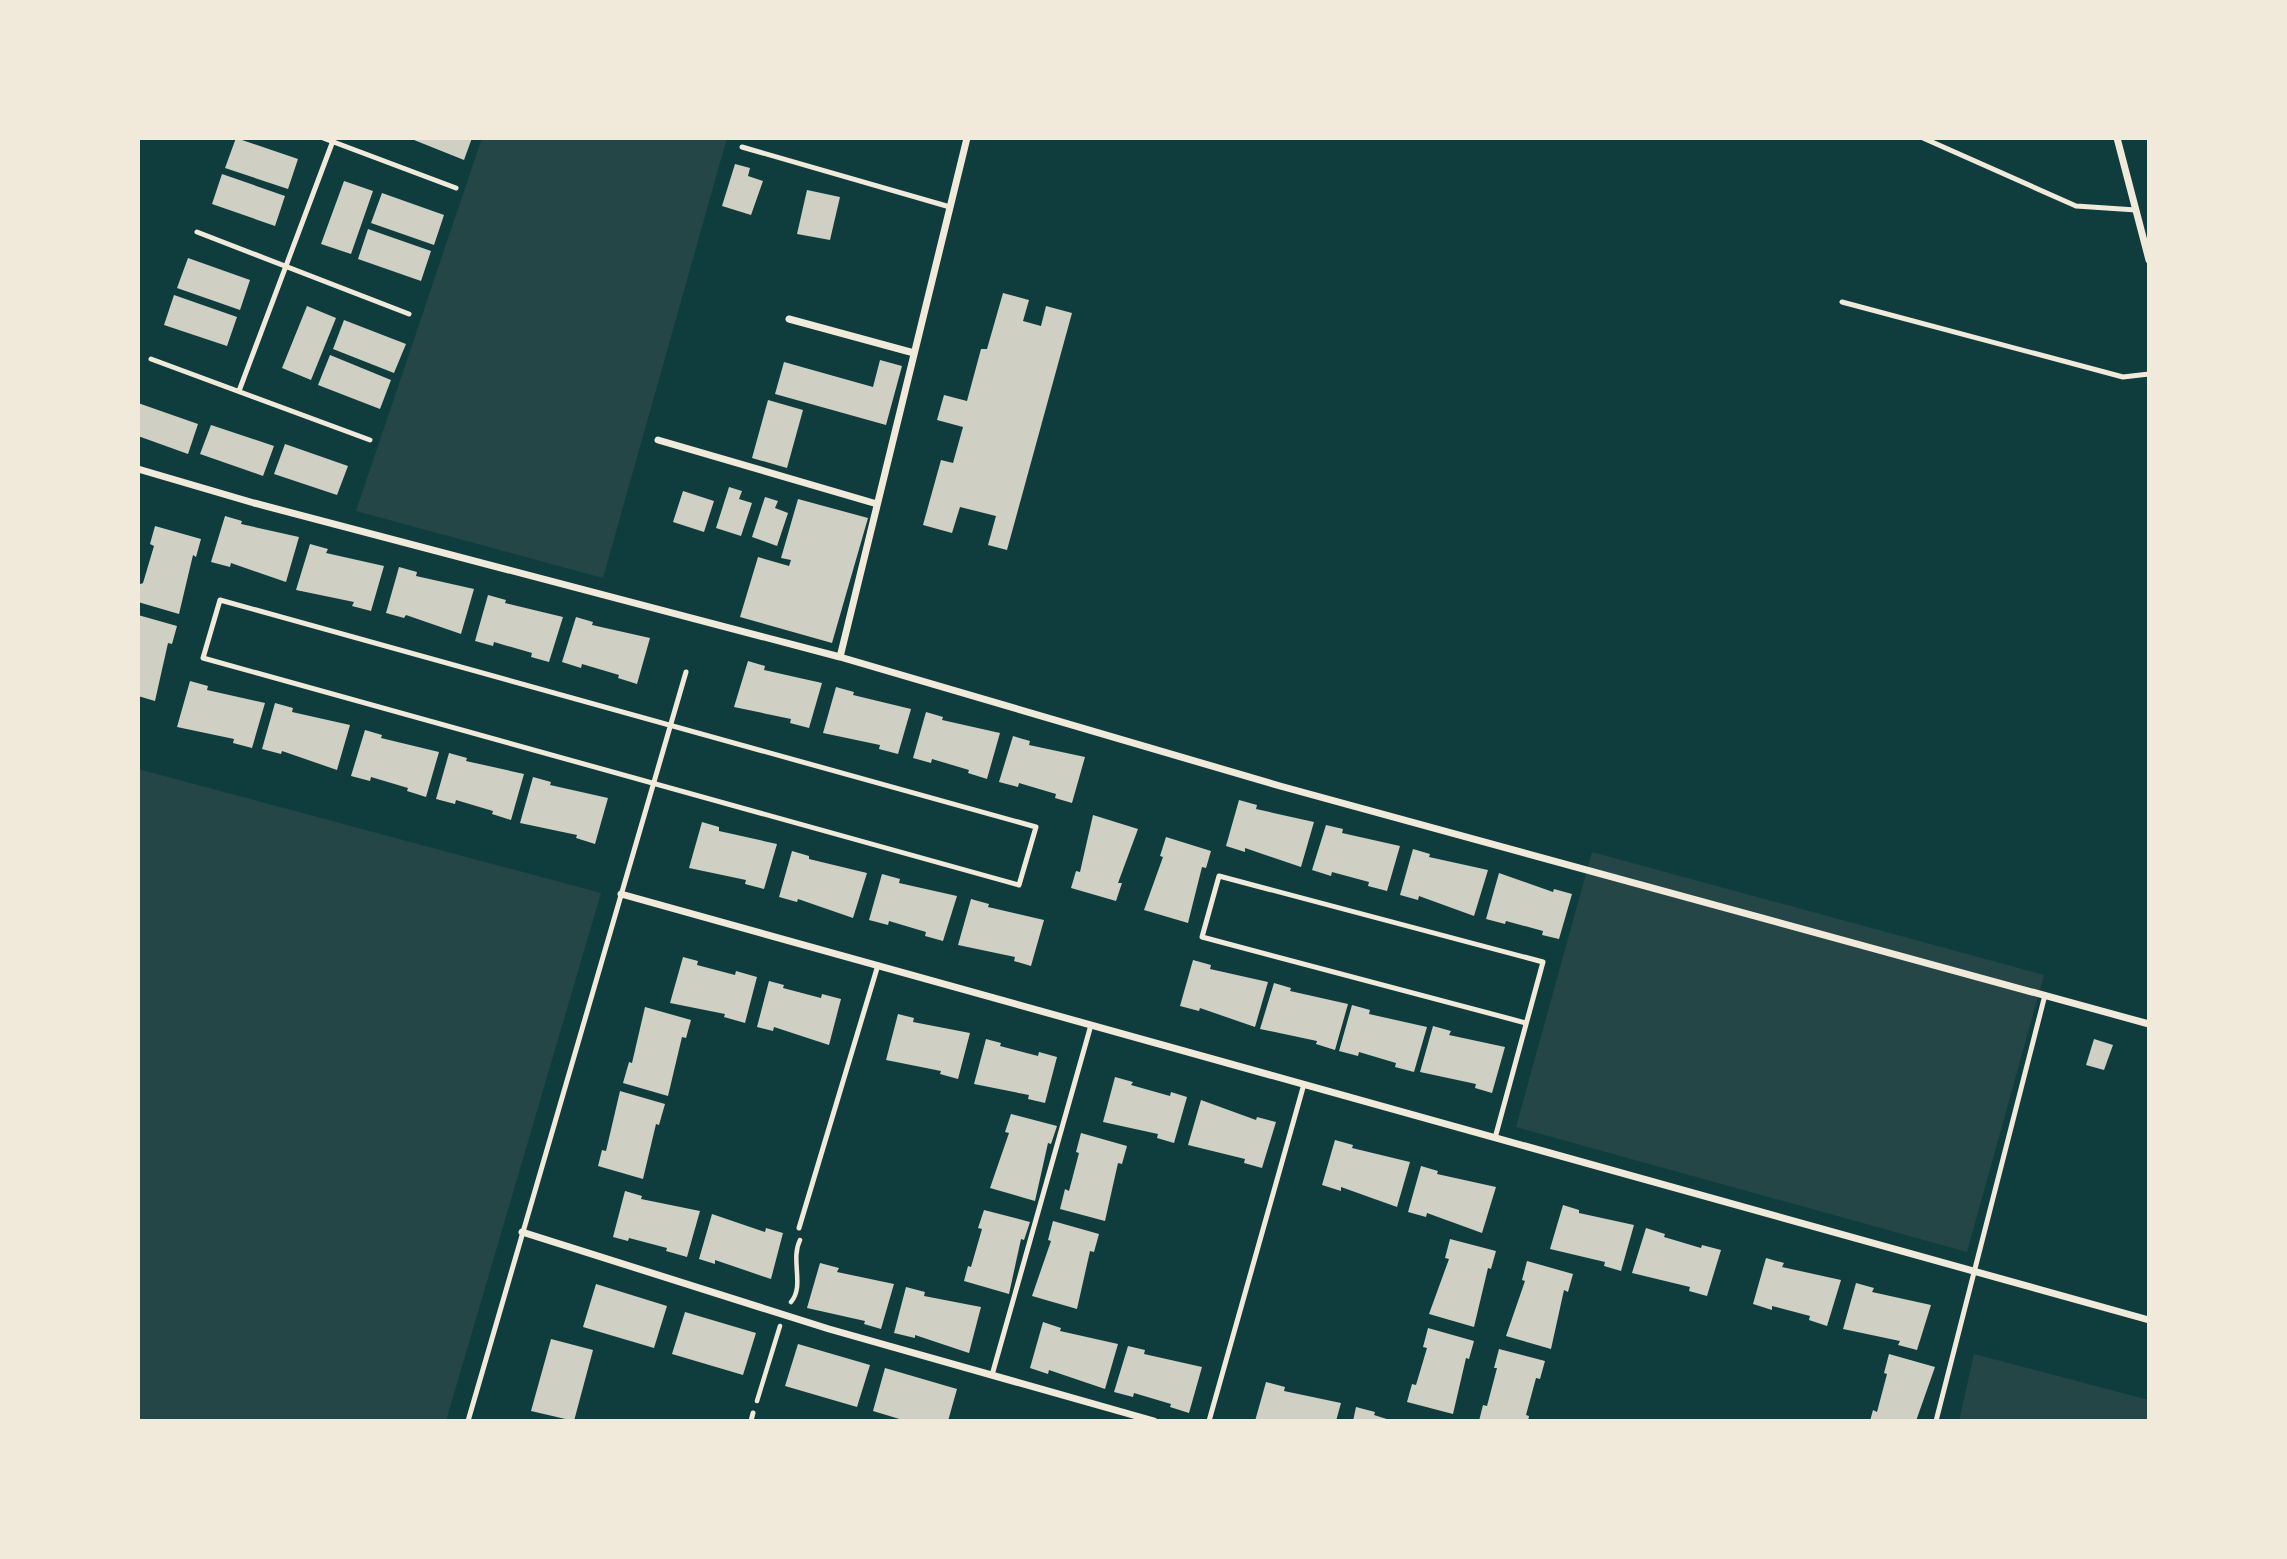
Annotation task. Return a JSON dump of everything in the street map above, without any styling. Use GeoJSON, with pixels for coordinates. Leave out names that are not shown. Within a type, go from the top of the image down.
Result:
{"type":"FeatureCollection","features":[{"type":"Feature","properties":{"kind":"street"},"geometry":{"type":"LineString","coordinates":[[839,657],[967,138]]}},
{"type":"Feature","properties":{"kind":"street"},"geometry":{"type":"LineString","coordinates":[[2118,138],[2149,260]]}},
{"type":"Feature","properties":{"kind":"street"},"geometry":{"type":"LineString","coordinates":[[789,318],[914,353]]}},
{"type":"Feature","properties":{"kind":"street"},"geometry":{"type":"LineString","coordinates":[[659,440],[877,504]]}},
{"type":"Feature","properties":{"kind":"street"},"geometry":{"type":"LineString","coordinates":[[138,469],[254,503],[839,657],[1280,786],[2149,1024]]}},
{"type":"Feature","properties":{"kind":"street"},"geometry":{"type":"LineString","coordinates":[[621,894],[2149,1320]]}},
{"type":"Feature","properties":{"kind":"street"},"geometry":{"type":"LineString","coordinates":[[522,1232],[829,1329],[1154,1421]]}},
{"type":"Feature","properties":{"kind":"lane"},"geometry":{"type":"LineString","coordinates":[[323,138],[456,188]]}},
{"type":"Feature","properties":{"kind":"lane"},"geometry":{"type":"LineString","coordinates":[[1923,138],[2076,206],[2136,210]]}},
{"type":"Feature","properties":{"kind":"lane"},"geometry":{"type":"LineString","coordinates":[[239,391],[333,140]]}},
{"type":"Feature","properties":{"kind":"lane"},"geometry":{"type":"LineString","coordinates":[[742,147],[950,207]]}},
{"type":"Feature","properties":{"kind":"lane"},"geometry":{"type":"LineString","coordinates":[[197,232],[409,314]]}},
{"type":"Feature","properties":{"kind":"lane"},"geometry":{"type":"LineString","coordinates":[[1842,302],[2123,377],[2149,374]]}},
{"type":"Feature","properties":{"kind":"lane"},"geometry":{"type":"LineString","coordinates":[[151,359],[370,440]]}},
{"type":"Feature","properties":{"kind":"lane"},"geometry":{"type":"LineString","coordinates":[[220,600],[1036,827],[1019,885],[653,784],[203,658],[220,600]]}},
{"type":"Feature","properties":{"kind":"lane"},"geometry":{"type":"LineString","coordinates":[[468,1421],[686,672]]}},
{"type":"Feature","properties":{"kind":"lane"},"geometry":{"type":"LineString","coordinates":[[1495,1138],[1543,962],[1219,876],[1202,937],[1526,1023]]}},
{"type":"Feature","properties":{"kind":"lane"},"geometry":{"type":"LineString","coordinates":[[799,1228],[878,965]]}},
{"type":"Feature","properties":{"kind":"lane"},"geometry":{"type":"LineString","coordinates":[[1937,1421],[2045,995]]}},
{"type":"Feature","properties":{"kind":"lane"},"geometry":{"type":"LineString","coordinates":[[992,1375],[1091,1025]]}},
{"type":"Feature","properties":{"kind":"lane"},"geometry":{"type":"LineString","coordinates":[[1209,1421],[1304,1084]]}},
{"type":"Feature","properties":{"kind":"lane"},"geometry":{"type":"LineString","coordinates":[[751,1421],[753,1413]]}},
{"type":"Feature","properties":{"kind":"shaded area"},"geometry":{"type":"Polygon","coordinates":[[[482,138],[727,138],[603,578],[356,511],[482,138]]]}},
{"type":"Feature","properties":{"kind":"shaded area"},"geometry":{"type":"Polygon","coordinates":[[[138,769],[601,893],[446,1421],[138,1421],[138,769]]]}},
{"type":"Feature","properties":{"kind":"shaded area"},"geometry":{"type":"Polygon","coordinates":[[[1592,852],[2044,975],[1967,1252],[1516,1127],[1592,852]]]}},
{"type":"Feature","properties":{"kind":"shaded area"},"geometry":{"type":"Polygon","coordinates":[[[1974,1354],[2149,1400],[2149,1421],[1959,1421],[1974,1354]]]}},
{"type":"Feature","properties":{"kind":"building"},"geometry":{"type":"Polygon","coordinates":[[[236,138],[298,159],[288,189],[225,168],[236,138]]]}},
{"type":"Feature","properties":{"kind":"building"},"geometry":{"type":"Polygon","coordinates":[[[409,138],[472,138],[464,160],[409,138]]]}},
{"type":"Feature","properties":{"kind":"building"},"geometry":{"type":"Polygon","coordinates":[[[735,164],[750,168],[748,176],[763,181],[751,215],[722,206],[735,164]]]}},
{"type":"Feature","properties":{"kind":"building"},"geometry":{"type":"Polygon","coordinates":[[[222,174],[285,196],[275,226],[212,204],[222,174]]]}},
{"type":"Feature","properties":{"kind":"building"},"geometry":{"type":"Polygon","coordinates":[[[344,181],[373,191],[351,254],[321,244],[344,181]]]}},
{"type":"Feature","properties":{"kind":"building"},"geometry":{"type":"Polygon","coordinates":[[[807,190],[840,197],[830,240],[797,234],[807,190]]]}},
{"type":"Feature","properties":{"kind":"building"},"geometry":{"type":"Polygon","coordinates":[[[382,193],[444,215],[434,245],[371,223],[382,193]]]}},
{"type":"Feature","properties":{"kind":"building"},"geometry":{"type":"Polygon","coordinates":[[[368,229],[431,251],[421,281],[358,259],[368,229]]]}},
{"type":"Feature","properties":{"kind":"building"},"geometry":{"type":"Polygon","coordinates":[[[188,258],[250,280],[240,310],[177,288],[188,258]]]}},
{"type":"Feature","properties":{"kind":"building"},"geometry":{"type":"Polygon","coordinates":[[[1003,293],[1029,300],[1023,321],[1041,326],[1046,306],[1072,313],[1007,550],[988,545],[996,516],[960,507],[952,533],[923,525],[941,460],[953,463],[963,427],[937,420],[944,395],[967,401],[981,349],[987,349],[1003,293]]]}},
{"type":"Feature","properties":{"kind":"building"},"geometry":{"type":"Polygon","coordinates":[[[174,295],[237,317],[227,346],[164,325],[174,295]]]}},
{"type":"Feature","properties":{"kind":"building"},"geometry":{"type":"Polygon","coordinates":[[[307,306],[336,318],[311,380],[282,368],[307,306]]]}},
{"type":"Feature","properties":{"kind":"building"},"geometry":{"type":"Polygon","coordinates":[[[344,320],[406,344],[394,373],[333,349],[344,320]]]}},
{"type":"Feature","properties":{"kind":"building"},"geometry":{"type":"Polygon","coordinates":[[[330,355],[391,380],[380,409],[318,385],[330,355]]]}},
{"type":"Feature","properties":{"kind":"building"},"geometry":{"type":"Polygon","coordinates":[[[880,360],[902,366],[886,425],[775,394],[784,362],[873,387],[880,360]]]}},
{"type":"Feature","properties":{"kind":"building"},"geometry":{"type":"Polygon","coordinates":[[[768,400],[803,410],[787,468],[752,458],[768,400]]]}},
{"type":"Feature","properties":{"kind":"building"},"geometry":{"type":"Polygon","coordinates":[[[138,403],[198,424],[188,454],[138,436],[138,403]]]}},
{"type":"Feature","properties":{"kind":"building"},"geometry":{"type":"Polygon","coordinates":[[[211,425],[274,446],[263,476],[200,454],[211,425]]]}},
{"type":"Feature","properties":{"kind":"building"},"geometry":{"type":"Polygon","coordinates":[[[285,444],[348,466],[337,495],[274,474],[285,444]]]}},
{"type":"Feature","properties":{"kind":"building"},"geometry":{"type":"Polygon","coordinates":[[[729,487],[742,491],[739,499],[752,503],[741,536],[716,528],[729,487]]]}},
{"type":"Feature","properties":{"kind":"building"},"geometry":{"type":"Polygon","coordinates":[[[683,491],[714,501],[704,532],[673,522],[683,491]]]}},
{"type":"Feature","properties":{"kind":"building"},"geometry":{"type":"Polygon","coordinates":[[[765,497],[778,501],[775,508],[788,513],[777,546],[752,537],[765,497]]]}},
{"type":"Feature","properties":{"kind":"building"},"geometry":{"type":"Polygon","coordinates":[[[798,499],[868,518],[832,643],[740,617],[758,557],[789,566],[791,560],[781,558],[798,499]]]}},
{"type":"Feature","properties":{"kind":"building"},"geometry":{"type":"Polygon","coordinates":[[[225,516],[242,521],[241,524],[299,537],[286,582],[231,563],[230,567],[211,562],[225,516]]]}},
{"type":"Feature","properties":{"kind":"building"},"geometry":{"type":"Polygon","coordinates":[[[155,526],[201,539],[196,557],[193,555],[179,614],[138,602],[138,585],[143,583],[154,546],[150,544],[155,526]]]}},
{"type":"Feature","properties":{"kind":"building"},"geometry":{"type":"Polygon","coordinates":[[[310,544],[328,549],[326,553],[384,566],[371,611],[352,606],[354,602],[296,590],[310,544]]]}},
{"type":"Feature","properties":{"kind":"building"},"geometry":{"type":"Polygon","coordinates":[[[399,567],[417,572],[416,576],[474,589],[461,634],[406,615],[404,618],[386,613],[399,567]]]}},
{"type":"Feature","properties":{"kind":"building"},"geometry":{"type":"Polygon","coordinates":[[[488,595],[506,600],[505,603],[563,617],[549,662],[531,657],[532,653],[494,642],[493,646],[475,641],[488,595]]]}},
{"type":"Feature","properties":{"kind":"building"},"geometry":{"type":"Polygon","coordinates":[[[138,615],[177,626],[172,644],[168,643],[155,701],[138,696],[138,615]]]}},
{"type":"Feature","properties":{"kind":"building"},"geometry":{"type":"Polygon","coordinates":[[[576,617],[593,622],[592,625],[650,638],[637,684],[618,678],[619,675],[582,664],[581,668],[562,662],[576,617]]]}},
{"type":"Feature","properties":{"kind":"building"},"geometry":{"type":"Polygon","coordinates":[[[748,661],[765,666],[764,670],[822,683],[809,728],[790,723],[791,719],[734,707],[748,661]]]}},
{"type":"Feature","properties":{"kind":"building"},"geometry":{"type":"Polygon","coordinates":[[[190,681],[208,686],[207,690],[265,703],[252,748],[233,743],[234,739],[177,727],[190,681]]]}},
{"type":"Feature","properties":{"kind":"building"},"geometry":{"type":"Polygon","coordinates":[[[836,687],[854,692],[853,695],[911,709],[898,754],[879,749],[880,745],[823,733],[836,687]]]}},
{"type":"Feature","properties":{"kind":"building"},"geometry":{"type":"Polygon","coordinates":[[[275,703],[293,708],[292,712],[350,725],[337,770],[282,751],[281,754],[262,749],[275,703]]]}},
{"type":"Feature","properties":{"kind":"building"},"geometry":{"type":"Polygon","coordinates":[[[926,712],[943,717],[942,720],[1000,733],[987,779],[968,773],[969,770],[932,759],[931,763],[913,758],[926,712]]]}},
{"type":"Feature","properties":{"kind":"building"},"geometry":{"type":"Polygon","coordinates":[[[365,730],[382,735],[381,738],[439,752],[426,797],[407,791],[408,788],[371,777],[370,781],[351,776],[365,730]]]}},
{"type":"Feature","properties":{"kind":"building"},"geometry":{"type":"Polygon","coordinates":[[[1013,736],[1030,741],[1029,745],[1085,757],[1072,803],[1055,798],[1056,794],[1019,783],[1018,787],[999,782],[1013,736]]]}},
{"type":"Feature","properties":{"kind":"building"},"geometry":{"type":"Polygon","coordinates":[[[449,753],[467,758],[466,761],[524,774],[511,820],[492,814],[493,811],[456,800],[455,804],[436,799],[449,753]]]}},
{"type":"Feature","properties":{"kind":"building"},"geometry":{"type":"Polygon","coordinates":[[[533,777],[551,782],[550,785],[608,798],[595,844],[576,838],[577,835],[520,823],[533,777]]]}},
{"type":"Feature","properties":{"kind":"building"},"geometry":{"type":"Polygon","coordinates":[[[1239,800],[1257,805],[1256,809],[1314,822],[1301,867],[1245,848],[1245,852],[1226,846],[1239,800]]]}},
{"type":"Feature","properties":{"kind":"building"},"geometry":{"type":"Polygon","coordinates":[[[1093,815],[1138,829],[1118,883],[1122,883],[1116,901],[1071,888],[1076,871],[1080,872],[1093,815]]]}},
{"type":"Feature","properties":{"kind":"building"},"geometry":{"type":"Polygon","coordinates":[[[702,822],[719,827],[719,831],[777,844],[764,889],[745,884],[746,880],[689,868],[702,822]]]}},
{"type":"Feature","properties":{"kind":"building"},"geometry":{"type":"Polygon","coordinates":[[[1326,825],[1343,829],[1342,833],[1400,846],[1387,891],[1368,886],[1369,882],[1332,872],[1331,876],[1312,870],[1326,825]]]}},
{"type":"Feature","properties":{"kind":"building"},"geometry":{"type":"Polygon","coordinates":[[[1166,837],[1211,851],[1206,868],[1202,867],[1188,923],[1144,910],[1163,857],[1160,856],[1166,837]]]}},
{"type":"Feature","properties":{"kind":"building"},"geometry":{"type":"Polygon","coordinates":[[[1413,849],[1430,854],[1429,857],[1488,870],[1474,916],[1419,896],[1418,900],[1400,895],[1413,849]]]}},
{"type":"Feature","properties":{"kind":"building"},"geometry":{"type":"Polygon","coordinates":[[[792,851],[809,856],[809,859],[867,873],[853,918],[798,899],[797,902],[779,897],[792,851]]]}},
{"type":"Feature","properties":{"kind":"building"},"geometry":{"type":"Polygon","coordinates":[[[1499,873],[1553,892],[1554,889],[1572,894],[1559,939],[1542,935],[1543,931],[1506,921],[1505,924],[1486,919],[1499,873]]]}},
{"type":"Feature","properties":{"kind":"building"},"geometry":{"type":"Polygon","coordinates":[[[882,874],[900,879],[899,883],[957,896],[943,941],[925,936],[926,932],[889,921],[888,925],[869,920],[882,874]]]}},
{"type":"Feature","properties":{"kind":"building"},"geometry":{"type":"Polygon","coordinates":[[[971,899],[989,904],[988,907],[1044,920],[1031,966],[1014,961],[1015,957],[958,945],[971,899]]]}},
{"type":"Feature","properties":{"kind":"building"},"geometry":{"type":"Polygon","coordinates":[[[683,957],[698,961],[697,965],[735,975],[736,971],[757,977],[745,1023],[724,1017],[725,1014],[670,1003],[683,957]]]}},
{"type":"Feature","properties":{"kind":"building"},"geometry":{"type":"Polygon","coordinates":[[[1193,960],[1211,965],[1210,969],[1268,982],[1255,1027],[1200,1008],[1199,1011],[1180,1006],[1193,960]]]}},
{"type":"Feature","properties":{"kind":"building"},"geometry":{"type":"Polygon","coordinates":[[[769,981],[784,985],[783,988],[821,998],[822,994],[841,999],[829,1045],[774,1027],[773,1031],[757,1027],[769,981]]]}},
{"type":"Feature","properties":{"kind":"building"},"geometry":{"type":"Polygon","coordinates":[[[1274,983],[1291,988],[1290,991],[1348,1004],[1335,1050],[1316,1044],[1317,1041],[1260,1029],[1274,983]]]}},
{"type":"Feature","properties":{"kind":"building"},"geometry":{"type":"Polygon","coordinates":[[[1352,1005],[1370,1010],[1369,1014],[1427,1027],[1414,1072],[1395,1067],[1396,1063],[1359,1052],[1358,1056],[1339,1051],[1352,1005]]]}},
{"type":"Feature","properties":{"kind":"building"},"geometry":{"type":"Polygon","coordinates":[[[645,1007],[691,1020],[686,1038],[682,1037],[668,1096],[623,1083],[629,1062],[632,1063],[645,1007]]]}},
{"type":"Feature","properties":{"kind":"building"},"geometry":{"type":"Polygon","coordinates":[[[898,1014],[914,1018],[913,1022],[970,1033],[958,1079],[940,1074],[941,1071],[886,1060],[898,1014]]]}},
{"type":"Feature","properties":{"kind":"building"},"geometry":{"type":"Polygon","coordinates":[[[1433,1026],[1451,1031],[1449,1035],[1505,1047],[1492,1093],[1475,1088],[1476,1084],[1420,1072],[1433,1026]]]}},
{"type":"Feature","properties":{"kind":"building"},"geometry":{"type":"Polygon","coordinates":[[[986,1039],[1001,1043],[1000,1046],[1038,1056],[1039,1052],[1057,1057],[1045,1103],[1028,1099],[1029,1095],[974,1084],[986,1039]]]}},
{"type":"Feature","properties":{"kind":"building"},"geometry":{"type":"Polygon","coordinates":[[[2094,1039],[2113,1045],[2104,1070],[2086,1065],[2094,1039]]]}},
{"type":"Feature","properties":{"kind":"building"},"geometry":{"type":"Polygon","coordinates":[[[1115,1077],[1133,1082],[1131,1085],[1170,1096],[1171,1092],[1187,1097],[1174,1143],[1157,1138],[1158,1134],[1103,1122],[1115,1077]]]}},
{"type":"Feature","properties":{"kind":"building"},"geometry":{"type":"Polygon","coordinates":[[[620,1091],[665,1104],[659,1125],[656,1124],[643,1179],[598,1166],[602,1150],[606,1151],[620,1091]]]}},
{"type":"Feature","properties":{"kind":"building"},"geometry":{"type":"Polygon","coordinates":[[[1201,1100],[1256,1120],[1257,1117],[1276,1122],[1262,1168],[1244,1163],[1245,1159],[1188,1145],[1201,1100]]]}},
{"type":"Feature","properties":{"kind":"building"},"geometry":{"type":"Polygon","coordinates":[[[1011,1114],[1057,1126],[1051,1144],[1048,1143],[1035,1201],[990,1188],[1009,1133],[1005,1132],[1011,1114]]]}},
{"type":"Feature","properties":{"kind":"building"},"geometry":{"type":"Polygon","coordinates":[[[1081,1133],[1127,1146],[1122,1164],[1118,1163],[1105,1221],[1060,1209],[1065,1189],[1069,1191],[1081,1133]]]}},
{"type":"Feature","properties":{"kind":"building"},"geometry":{"type":"Polygon","coordinates":[[[1335,1140],[1353,1145],[1352,1148],[1410,1162],[1397,1207],[1341,1187],[1341,1191],[1322,1185],[1335,1140]]]}},
{"type":"Feature","properties":{"kind":"building"},"geometry":{"type":"Polygon","coordinates":[[[1421,1166],[1438,1171],[1437,1174],[1496,1187],[1482,1233],[1427,1213],[1426,1217],[1408,1212],[1421,1166]]]}},
{"type":"Feature","properties":{"kind":"building"},"geometry":{"type":"Polygon","coordinates":[[[625,1191],[642,1196],[641,1199],[700,1211],[687,1257],[666,1251],[667,1248],[629,1238],[628,1241],[613,1237],[625,1191]]]}},
{"type":"Feature","properties":{"kind":"building"},"geometry":{"type":"Polygon","coordinates":[[[1563,1205],[1579,1210],[1579,1213],[1634,1225],[1621,1271],[1604,1266],[1605,1262],[1550,1249],[1563,1205]]]}},
{"type":"Feature","properties":{"kind":"building"},"geometry":{"type":"Polygon","coordinates":[[[984,1210],[1030,1222],[1024,1240],[1021,1239],[1009,1294],[964,1281],[982,1229],[978,1228],[984,1210]]]}},
{"type":"Feature","properties":{"kind":"building"},"geometry":{"type":"Polygon","coordinates":[[[712,1214],[765,1232],[766,1228],[783,1233],[771,1279],[715,1260],[715,1264],[699,1259],[712,1214]]]}},
{"type":"Feature","properties":{"kind":"building"},"geometry":{"type":"Polygon","coordinates":[[[1053,1221],[1099,1234],[1094,1252],[1090,1251],[1077,1309],[1032,1296],[1051,1241],[1048,1240],[1053,1221]]]}},
{"type":"Feature","properties":{"kind":"building"},"geometry":{"type":"Polygon","coordinates":[[[1646,1228],[1665,1234],[1664,1237],[1701,1248],[1702,1245],[1721,1250],[1707,1296],[1689,1291],[1690,1287],[1632,1273],[1646,1228]]]}},
{"type":"Feature","properties":{"kind":"building"},"geometry":{"type":"Polygon","coordinates":[[[1450,1239],[1496,1251],[1491,1269],[1488,1268],[1474,1327],[1429,1314],[1449,1259],[1445,1258],[1450,1239]]]}},
{"type":"Feature","properties":{"kind":"building"},"geometry":{"type":"Polygon","coordinates":[[[1766,1258],[1784,1263],[1782,1267],[1841,1280],[1827,1326],[1809,1320],[1810,1316],[1753,1304],[1766,1258]]]}},
{"type":"Feature","properties":{"kind":"building"},"geometry":{"type":"Polygon","coordinates":[[[1527,1261],[1573,1274],[1568,1292],[1564,1290],[1551,1349],[1506,1336],[1525,1281],[1522,1280],[1527,1261]]]}},
{"type":"Feature","properties":{"kind":"building"},"geometry":{"type":"Polygon","coordinates":[[[820,1263],[839,1268],[837,1272],[894,1284],[881,1329],[864,1324],[865,1321],[807,1308],[820,1263]]]}},
{"type":"Feature","properties":{"kind":"building"},"geometry":{"type":"Polygon","coordinates":[[[1856,1283],[1874,1288],[1872,1292],[1931,1305],[1917,1350],[1898,1345],[1900,1341],[1843,1329],[1856,1283]]]}},
{"type":"Feature","properties":{"kind":"building"},"geometry":{"type":"Polygon","coordinates":[[[596,1284],[667,1306],[654,1348],[583,1327],[596,1284]]]}},
{"type":"Feature","properties":{"kind":"building"},"geometry":{"type":"Polygon","coordinates":[[[906,1287],[925,1292],[924,1296],[981,1307],[969,1353],[915,1335],[915,1338],[894,1333],[906,1287]]]}},
{"type":"Feature","properties":{"kind":"building"},"geometry":{"type":"Polygon","coordinates":[[[685,1312],[756,1333],[743,1375],[672,1354],[685,1312]]]}},
{"type":"Feature","properties":{"kind":"building"},"geometry":{"type":"Polygon","coordinates":[[[1043,1322],[1061,1328],[1060,1331],[1118,1344],[1105,1389],[1049,1370],[1048,1374],[1030,1368],[1043,1322]]]}},
{"type":"Feature","properties":{"kind":"building"},"geometry":{"type":"Polygon","coordinates":[[[1428,1328],[1474,1341],[1469,1359],[1466,1358],[1453,1414],[1407,1402],[1412,1384],[1416,1385],[1427,1348],[1423,1347],[1428,1328]]]}},
{"type":"Feature","properties":{"kind":"building"},"geometry":{"type":"Polygon","coordinates":[[[551,1339],[593,1350],[574,1421],[531,1411],[551,1339]]]}},
{"type":"Feature","properties":{"kind":"building"},"geometry":{"type":"Polygon","coordinates":[[[798,1344],[870,1365],[857,1407],[785,1386],[798,1344]]]}},
{"type":"Feature","properties":{"kind":"building"},"geometry":{"type":"Polygon","coordinates":[[[1128,1346],[1145,1350],[1144,1354],[1202,1367],[1189,1413],[1170,1407],[1171,1404],[1134,1393],[1133,1397],[1114,1392],[1128,1346]]]}},
{"type":"Feature","properties":{"kind":"building"},"geometry":{"type":"Polygon","coordinates":[[[1499,1349],[1545,1361],[1540,1379],[1536,1378],[1526,1415],[1529,1416],[1528,1421],[1479,1421],[1483,1405],[1487,1406],[1499,1349]]]}},
{"type":"Feature","properties":{"kind":"building"},"geometry":{"type":"Polygon","coordinates":[[[1889,1354],[1935,1367],[1916,1421],[1870,1421],[1873,1410],[1877,1412],[1889,1354]]]}},
{"type":"Feature","properties":{"kind":"building"},"geometry":{"type":"Polygon","coordinates":[[[885,1368],[957,1389],[948,1421],[906,1421],[873,1411],[885,1368]]]}},
{"type":"Feature","properties":{"kind":"building"},"geometry":{"type":"Polygon","coordinates":[[[1266,1382],[1285,1387],[1284,1391],[1341,1403],[1336,1421],[1255,1421],[1266,1382]]]}},
{"type":"Feature","properties":{"kind":"building"},"geometry":{"type":"Polygon","coordinates":[[[1356,1407],[1375,1412],[1374,1415],[1393,1421],[1353,1421],[1356,1407]]]}}]}
